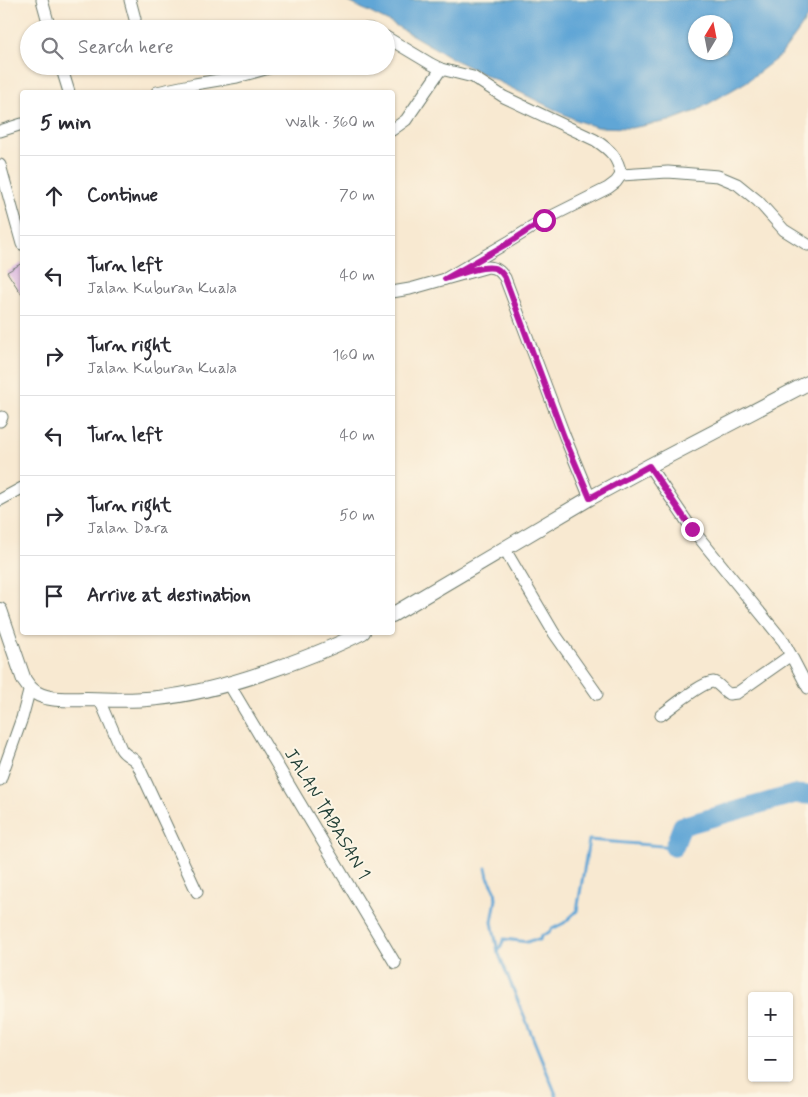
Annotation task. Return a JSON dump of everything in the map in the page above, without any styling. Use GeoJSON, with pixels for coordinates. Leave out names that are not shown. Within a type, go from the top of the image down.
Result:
{"type":"FeatureCollection","features":[{"type":"Feature","properties":{"kind":"main road"},"geometry":{"type":"LineString","coordinates":[[395,613],[590,498],[808,383]]}},
{"type":"Feature","properties":{"kind":"main road"},"geometry":{"type":"LineString","coordinates":[[0,610],[24,680],[36,693],[46,697],[136,700],[202,691],[229,684],[328,650],[357,635]]}},
{"type":"Feature","properties":{"kind":"street"},"geometry":{"type":"LineString","coordinates":[[42,0],[48,20]]}},
{"type":"Feature","properties":{"kind":"street"},"geometry":{"type":"LineString","coordinates":[[130,0],[135,19]]}},
{"type":"Feature","properties":{"kind":"street"},"geometry":{"type":"LineString","coordinates":[[395,42],[441,69],[473,78],[504,97],[595,140],[614,155],[621,175],[608,188],[544,220],[445,279]]}},
{"type":"Feature","properties":{"kind":"street"},"geometry":{"type":"LineString","coordinates":[[395,128],[406,120],[441,69]]}},
{"type":"Feature","properties":{"kind":"street"},"geometry":{"type":"LineString","coordinates":[[64,75],[68,90]]}},
{"type":"Feature","properties":{"kind":"street"},"geometry":{"type":"LineString","coordinates":[[166,90],[244,75]]}},
{"type":"Feature","properties":{"kind":"street"},"geometry":{"type":"LineString","coordinates":[[0,131],[20,125]]}},
{"type":"Feature","properties":{"kind":"street"},"geometry":{"type":"LineString","coordinates":[[0,165],[20,237]]}},
{"type":"Feature","properties":{"kind":"street"},"geometry":{"type":"LineString","coordinates":[[621,175],[668,172],[718,176],[737,184],[758,201],[784,230],[808,245]]}},
{"type":"Feature","properties":{"kind":"street"},"geometry":{"type":"LineString","coordinates":[[395,292],[488,267],[496,268],[501,272],[505,278],[564,437],[590,498]]}},
{"type":"Feature","properties":{"kind":"street"},"geometry":{"type":"LineString","coordinates":[[649,466],[692,529],[784,642],[808,688]]}},
{"type":"Feature","properties":{"kind":"street"},"geometry":{"type":"LineString","coordinates":[[0,500],[20,489]]}},
{"type":"Feature","properties":{"kind":"street"},"geometry":{"type":"LineString","coordinates":[[504,548],[554,634],[598,694]]}},
{"type":"Feature","properties":{"kind":"street"},"geometry":{"type":"LineString","coordinates":[[661,715],[702,685],[712,682],[718,684],[728,694],[737,693],[791,656]]}},
{"type":"Feature","properties":{"kind":"street","name":"JALAN TABASAN 1"},"geometry":{"type":"LineString","coordinates":[[229,684],[395,963]]}},
{"type":"Feature","properties":{"kind":"street"},"geometry":{"type":"LineString","coordinates":[[0,780],[22,718],[30,688]]}},
{"type":"Feature","properties":{"kind":"street"},"geometry":{"type":"LineString","coordinates":[[100,700],[121,749],[125,755],[134,759],[137,763],[196,892]]}},
{"type":"Feature","properties":{"kind":"water"},"geometry":{"type":"Polygon","coordinates":[[[345,0],[808,0],[808,16],[780,56],[746,82],[696,111],[669,121],[631,128],[597,127],[578,121],[457,61],[395,25],[395,20],[385,20],[345,0]]]}},
{"type":"Feature","properties":{"kind":"building"},"geometry":{"type":"Polygon","coordinates":[[[20,264],[20,292],[7,272],[20,264]]]}},
{"type":"Feature","properties":{"kind":"waterway"},"geometry":{"type":"LineString","coordinates":[[674,847],[682,826],[795,794],[808,795]]}},
{"type":"Feature","properties":{"kind":"waterway"},"geometry":{"type":"LineString","coordinates":[[498,952],[504,939],[528,942],[540,940],[541,936],[564,923],[577,911],[589,840],[674,847]]}},
{"type":"Feature","properties":{"kind":"waterway"},"geometry":{"type":"LineString","coordinates":[[486,868],[488,877],[495,890],[496,899],[492,922],[498,952],[557,1097]]}},
{"type":"Feature","properties":{"kind":"route"},"geometry":{"type":"LineString","coordinates":[[544,220],[445,279],[488,267],[496,268],[505,278],[564,437],[590,498],[649,466],[692,529]]}}]}
